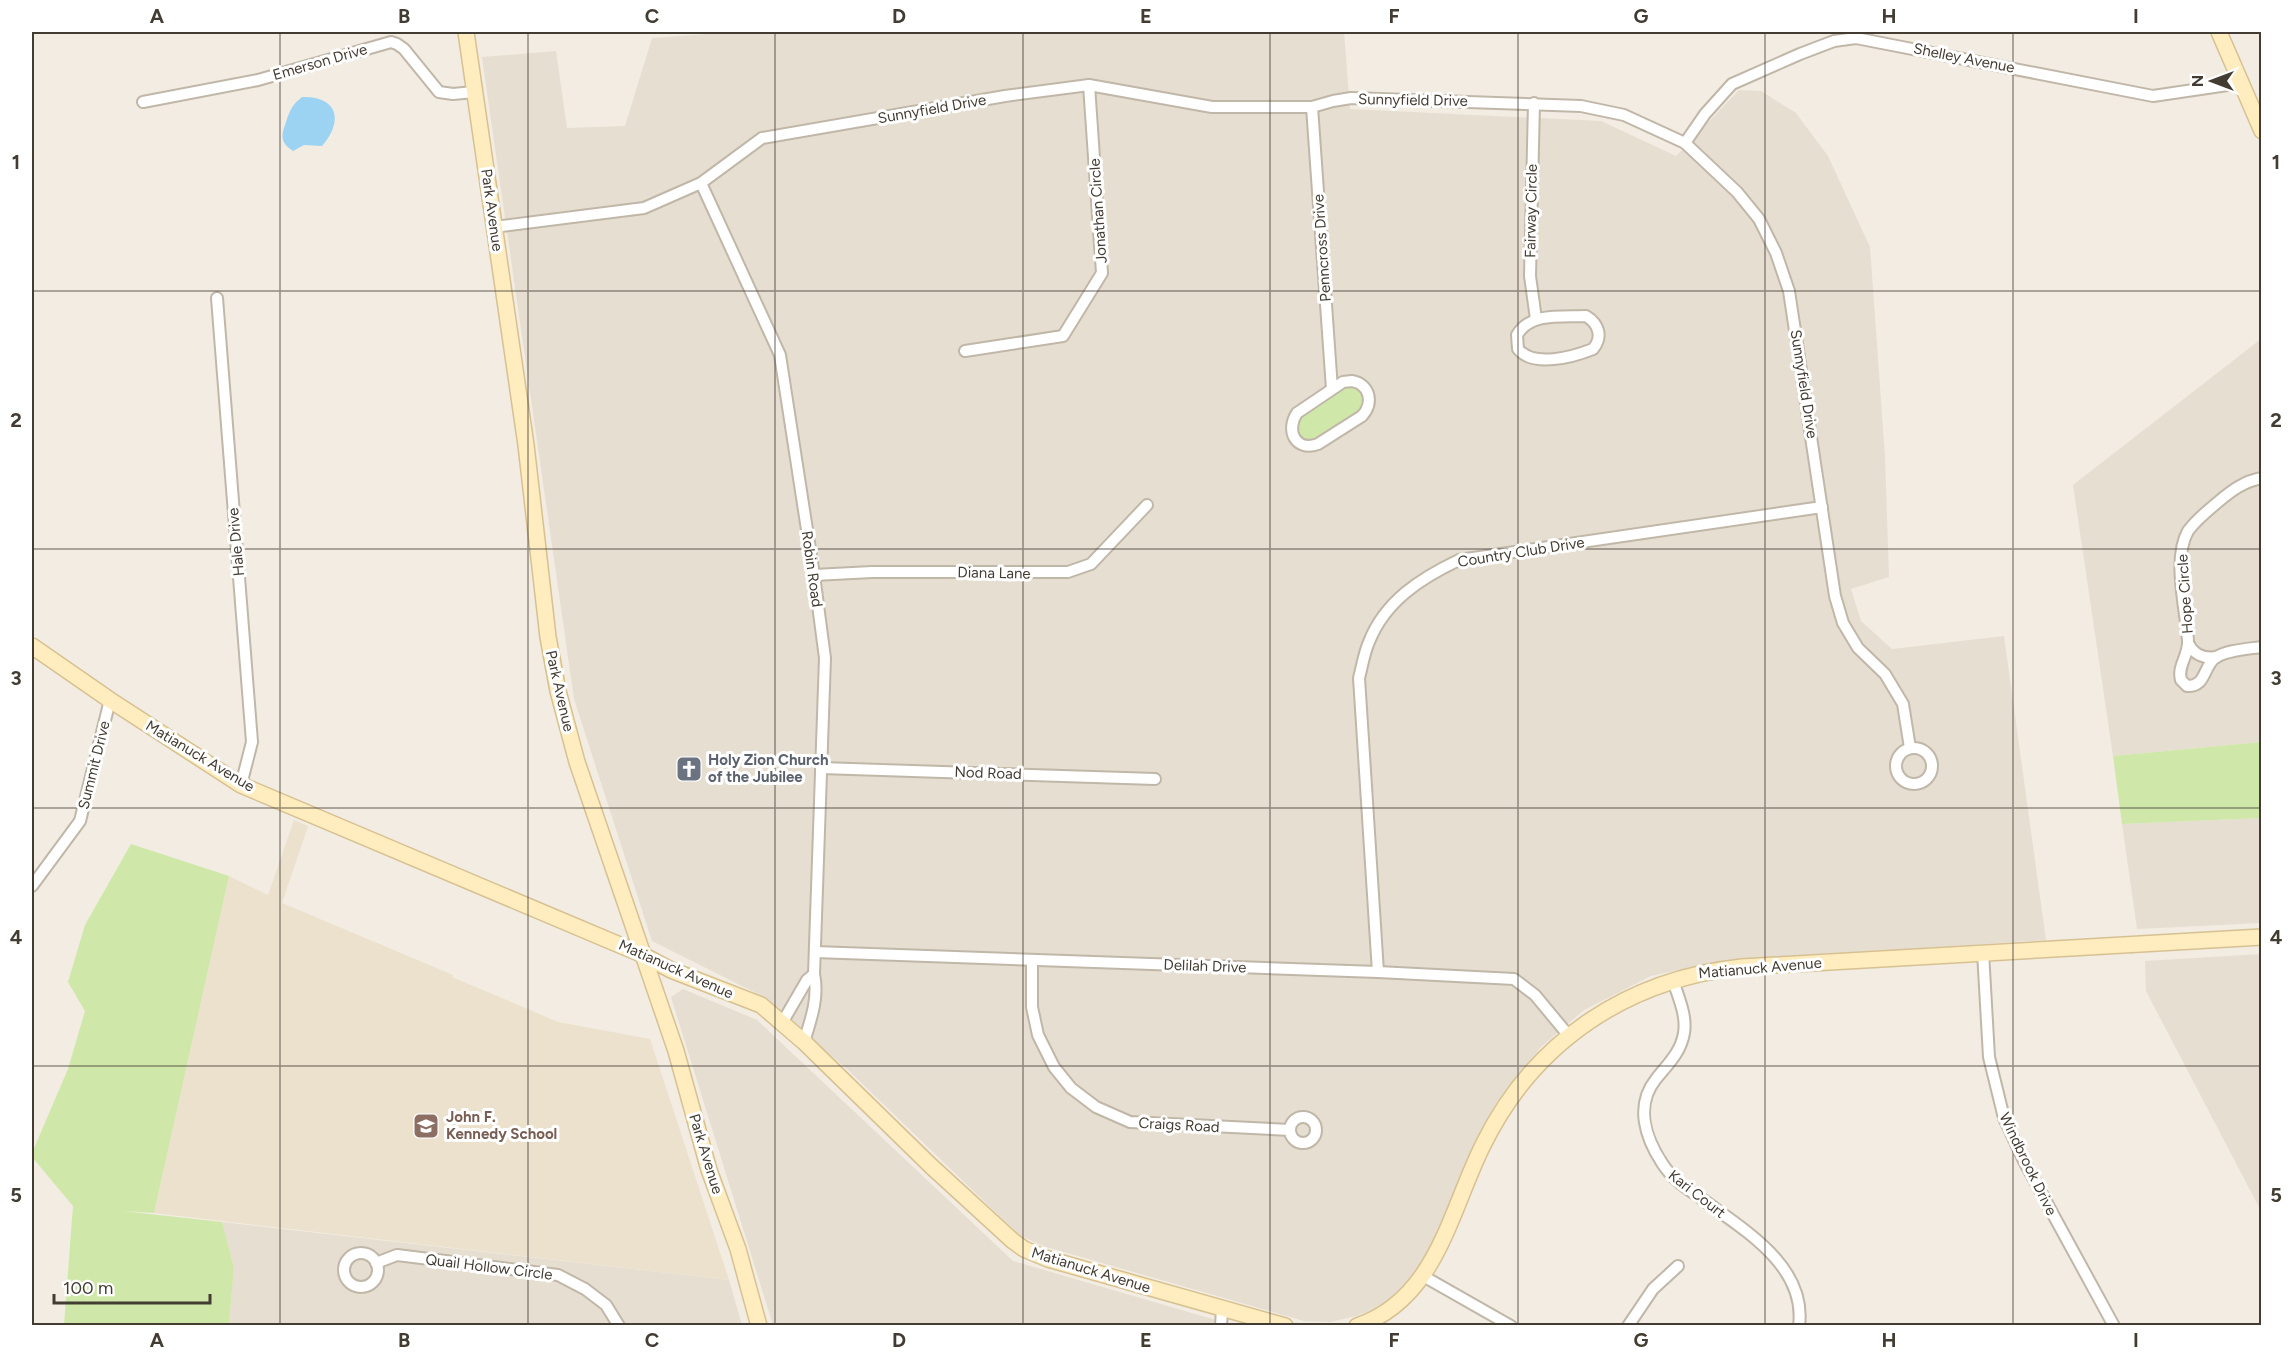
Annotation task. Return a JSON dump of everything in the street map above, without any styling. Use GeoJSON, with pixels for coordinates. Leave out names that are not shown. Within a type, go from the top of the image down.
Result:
{"type":"FeatureCollection","features":[{"type":"Feature","properties":{"kind":"street","name":"Park Avenue"},"geometry":{"type":"LineString","coordinates":[[466,32],[526,445],[549,637],[558,692],[578,762],[679,1061],[709,1170],[738,1249],[759,1326]]}},
{"type":"Feature","properties":{"kind":"street"},"geometry":{"type":"LineString","coordinates":[[2219,32],[2262,131]]}},
{"type":"Feature","properties":{"kind":"street","name":"Shelley Avenue"},"geometry":{"type":"LineString","coordinates":[[1684,143],[1715,101],[1732,84],[1834,41],[1856,38],[2153,96],[2241,83]]}},
{"type":"Feature","properties":{"kind":"street","name":"Emerson Drive"},"geometry":{"type":"LineString","coordinates":[[143,102],[258,80],[391,42],[404,49],[439,92],[453,94],[474,92]]}},
{"type":"Feature","properties":{"kind":"street","name":"Sunnyfield Drive"},"geometry":{"type":"LineString","coordinates":[[494,227],[644,208],[701,183],[762,138],[1005,96],[1089,85],[1212,107],[1312,107],[1333,100],[1351,98],[1581,106],[1624,116],[1684,143],[1737,192],[1759,219],[1776,253],[1790,291],[1835,596],[1843,623],[1858,648],[1885,674],[1903,704],[1910,748]]}},
{"type":"Feature","properties":{"kind":"street","name":"Jonathan Circle"},"geometry":{"type":"LineString","coordinates":[[965,351],[1063,336],[1102,273],[1089,85]]}},
{"type":"Feature","properties":{"kind":"street","name":"Fairway Circle"},"geometry":{"type":"LineString","coordinates":[[1534,103],[1530,276],[1536,319]]}},
{"type":"Feature","properties":{"kind":"street","name":"Penncross Drive"},"geometry":{"type":"LineString","coordinates":[[1312,107],[1332,389]]}},
{"type":"Feature","properties":{"kind":"street","name":"Robin Road"},"geometry":{"type":"LineString","coordinates":[[701,183],[780,355],[825,658],[814,974],[815,1004],[804,1042]]}},
{"type":"Feature","properties":{"kind":"street","name":"Hale Drive"},"geometry":{"type":"LineString","coordinates":[[217,298],[252,742],[242,785]]}},
{"type":"Feature","properties":{"kind":"street"},"geometry":{"type":"LineString","coordinates":[[1586,316],[1596,324],[1599,337],[1597,343],[1593,349],[1585,352],[1547,359],[1530,358],[1518,349],[1517,335],[1525,324],[1536,319],[1586,316]]}},
{"type":"Feature","properties":{"kind":"street"},"geometry":{"type":"LineString","coordinates":[[1343,382],[1359,382],[1369,394],[1368,410],[1318,444],[1312,446],[1299,444],[1292,430],[1292,420],[1297,413],[1332,389],[1343,382]]}},
{"type":"Feature","properties":{"kind":"street","name":"Hope Circle"},"geometry":{"type":"LineString","coordinates":[[2217,657],[2199,684],[2185,685],[2179,674],[2188,643],[2180,555],[2185,538],[2202,516],[2243,483],[2262,477]]}},
{"type":"Feature","properties":{"kind":"street","name":"Diana Lane"},"geometry":{"type":"LineString","coordinates":[[814,575],[872,572],[1068,572],[1091,564],[1147,505]]}},
{"type":"Feature","properties":{"kind":"street","name":"Country Club Drive"},"geometry":{"type":"LineString","coordinates":[[1377,972],[1359,678],[1369,642],[1386,612],[1410,587],[1459,560],[1822,507]]}},
{"type":"Feature","properties":{"kind":"street","name":"Hope Circle"},"geometry":{"type":"LineString","coordinates":[[2188,643],[2199,654],[2210,658],[2217,657]]}},
{"type":"Feature","properties":{"kind":"street","name":"Matianuck Avenue"},"geometry":{"type":"LineString","coordinates":[[32,646],[110,700],[242,785],[642,954],[671,970],[760,1005],[804,1042],[931,1166],[1024,1249],[1048,1259],[1285,1326]]}},
{"type":"Feature","properties":{"kind":"street"},"geometry":{"type":"LineString","coordinates":[[2217,657],[2262,647]]}},
{"type":"Feature","properties":{"kind":"street","name":"Summit Drive"},"geometry":{"type":"LineString","coordinates":[[32,886],[80,821],[110,700]]}},
{"type":"Feature","properties":{"kind":"street","name":"Nod Road"},"geometry":{"type":"LineString","coordinates":[[821,768],[1155,779]]}},
{"type":"Feature","properties":{"kind":"street","name":"Matianuck Avenue"},"geometry":{"type":"LineString","coordinates":[[1357,1326],[1376,1318],[1396,1305],[1414,1289],[1423,1276],[1436,1252],[1482,1147],[1496,1121],[1531,1073],[1569,1036],[1606,1010],[1630,997],[1673,980],[1703,972],[1742,967],[2262,937]]}},
{"type":"Feature","properties":{"kind":"street","name":"Delilah Drive"},"geometry":{"type":"LineString","coordinates":[[815,952],[1514,979],[1535,995],[1569,1036]]}},
{"type":"Feature","properties":{"kind":"street","name":"Windbrook Drive"},"geometry":{"type":"LineString","coordinates":[[1983,952],[1989,1057],[2004,1118],[2025,1163],[2114,1326]]}},
{"type":"Feature","properties":{"kind":"street","name":"Craigs Road"},"geometry":{"type":"LineString","coordinates":[[1032,960],[1032,1006],[1038,1035],[1054,1067],[1071,1088],[1096,1107],[1130,1122],[1173,1126],[1290,1130]]}},
{"type":"Feature","properties":{"kind":"street"},"geometry":{"type":"LineString","coordinates":[[782,1023],[807,980],[814,974]]}},
{"type":"Feature","properties":{"kind":"street","name":"Kari Court"},"geometry":{"type":"LineString","coordinates":[[1673,980],[1684,1013],[1684,1031],[1677,1052],[1655,1080],[1647,1095],[1644,1112],[1646,1130],[1660,1160],[1673,1177],[1747,1232],[1774,1256],[1785,1270],[1798,1294],[1801,1310],[1799,1326]]}},
{"type":"Feature","properties":{"kind":"street","name":"Quail Hollow Circle"},"geometry":{"type":"LineString","coordinates":[[376,1263],[397,1255],[558,1275],[585,1288],[606,1305],[619,1326]]}},
{"type":"Feature","properties":{"kind":"street"},"geometry":{"type":"LineString","coordinates":[[1628,1326],[1653,1289],[1678,1266]]}},
{"type":"Feature","properties":{"kind":"street"},"geometry":{"type":"LineString","coordinates":[[1423,1276],[1511,1326]]}},
{"type":"Feature","properties":{"kind":"street"},"geometry":{"type":"LineString","coordinates":[[1221,1326],[1222,1309]]}},
{"type":"Feature","properties":{"kind":"shaded area"},"geometry":{"type":"Polygon","coordinates":[[[734,32],[1344,32],[1350,109],[1601,121],[1676,156],[1739,90],[1761,91],[1796,113],[1828,156],[1870,247],[1885,457],[1889,577],[1851,589],[1861,621],[1892,649],[2004,636],[2046,940],[1715,962],[1651,976],[1584,1010],[1541,1047],[1496,1103],[1417,1274],[1382,1306],[1356,1316],[1330,1322],[1304,1321],[1043,1246],[1019,1235],[846,1068],[754,992],[652,941],[574,699],[482,57],[556,51],[567,128],[625,126],[652,38],[734,32]]]}},
{"type":"Feature","properties":{"kind":"shaded area"},"geometry":{"type":"Polygon","coordinates":[[[2261,339],[2261,742],[2113,756],[2073,485],[2261,339]]]}},
{"type":"Feature","properties":{"kind":"shaded area"},"geometry":{"type":"Polygon","coordinates":[[[2261,818],[2261,923],[2137,929],[2122,824],[2261,818]]]}},
{"type":"Feature","properties":{"kind":"shaded area","name":"John F. Kennedy School"},"geometry":{"type":"Polygon","coordinates":[[[294,820],[308,826],[282,903],[558,1022],[650,1039],[729,1280],[154,1213],[229,876],[268,895],[294,820]]]}},
{"type":"Feature","properties":{"kind":"shaded area"},"geometry":{"type":"Polygon","coordinates":[[[2262,954],[2261,1211],[2146,991],[2145,961],[2262,954]]]}},
{"type":"Feature","properties":{"kind":"shaded area"},"geometry":{"type":"Polygon","coordinates":[[[683,989],[757,1020],[1013,1261],[1233,1325],[773,1325],[671,997],[683,989]]]}},
{"type":"Feature","properties":{"kind":"shaded area"},"geometry":{"type":"Polygon","coordinates":[[[222,1222],[729,1280],[742,1325],[229,1325],[234,1268],[222,1222]]]}},
{"type":"Feature","properties":{"kind":"green space"},"geometry":{"type":"Polygon","coordinates":[[[1349,386],[1358,387],[1364,394],[1365,404],[1360,410],[1346,422],[1321,436],[1306,442],[1299,437],[1296,429],[1299,418],[1349,386]]]}},
{"type":"Feature","properties":{"kind":"green space"},"geometry":{"type":"Polygon","coordinates":[[[2261,742],[2261,818],[2122,824],[2113,756],[2261,742]]]}},
{"type":"Feature","properties":{"kind":"green space"},"geometry":{"type":"Polygon","coordinates":[[[131,844],[229,876],[154,1213],[122,1211],[222,1222],[234,1268],[229,1325],[64,1325],[73,1206],[32,1157],[32,1153],[68,1069],[85,1011],[68,982],[85,925],[131,844]]]}},
{"type":"Feature","properties":{"kind":"water"},"geometry":{"type":"Polygon","coordinates":[[[302,97],[314,98],[330,105],[335,119],[329,137],[322,146],[304,145],[293,151],[284,142],[283,131],[292,108],[302,97]]]}},
{"type":"Feature","properties":{"kind":"place","name":"Holy Zion Church of the Jubilee"},"geometry":{"type":"Point","coordinates":[689,769]}},
{"type":"Feature","properties":{"kind":"place","name":"John F. Kennedy School"},"geometry":{"type":"Point","coordinates":[426,1126]}}]}
